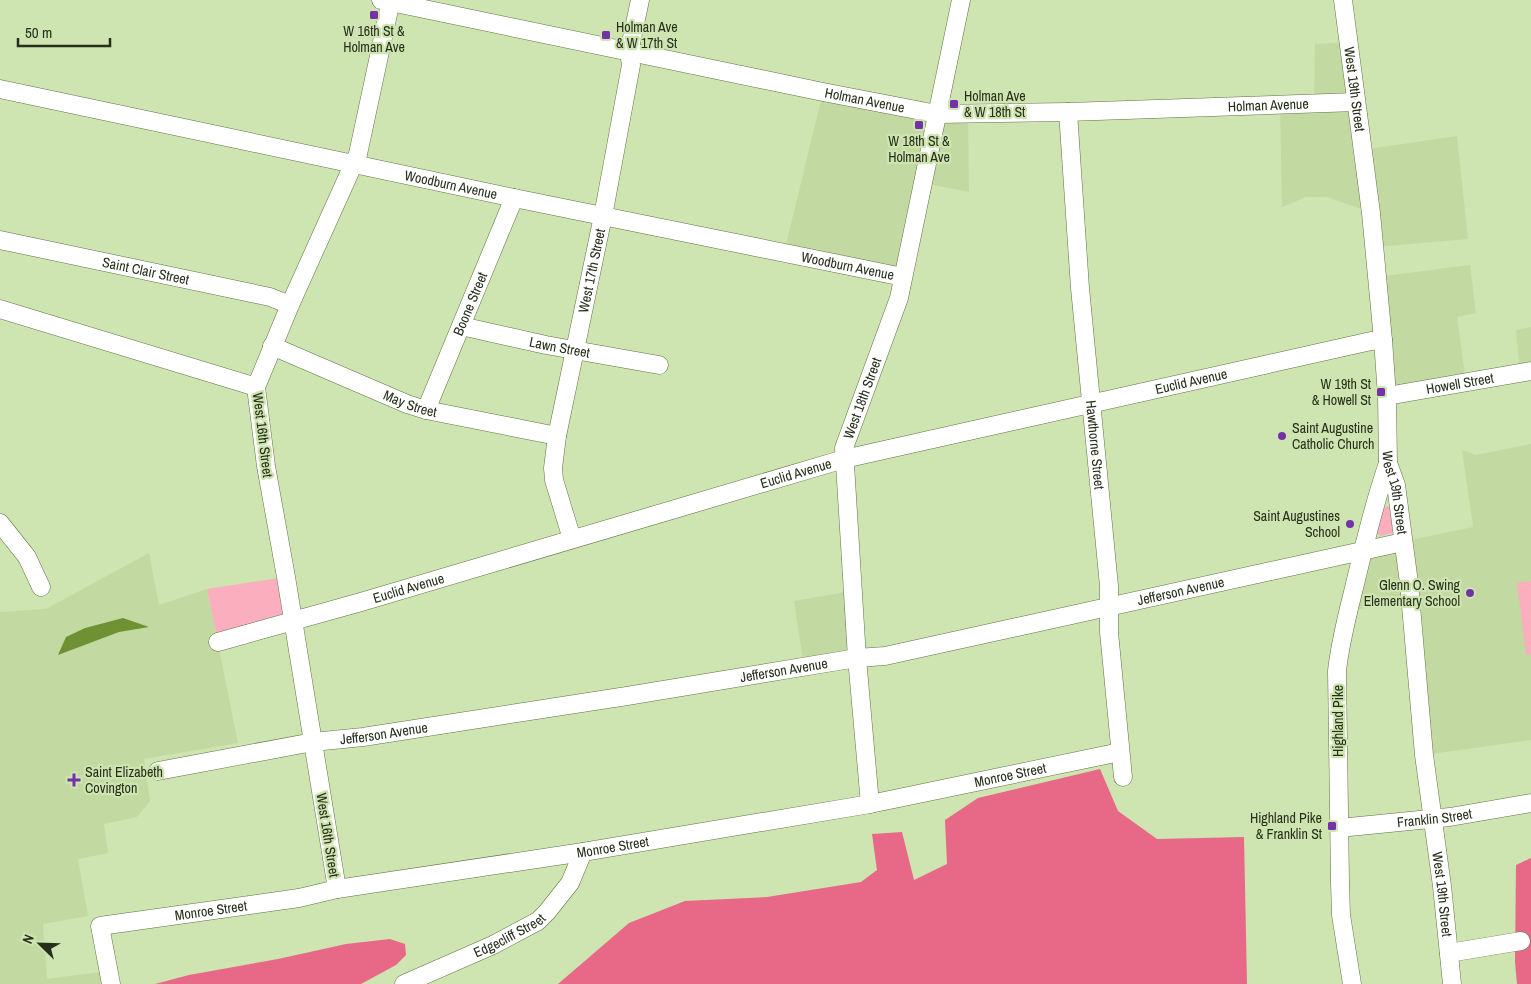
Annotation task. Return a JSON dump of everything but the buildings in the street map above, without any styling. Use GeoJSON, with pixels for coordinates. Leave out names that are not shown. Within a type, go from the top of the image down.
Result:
{"type":"FeatureCollection","features":[{"type":"Feature","properties":{"kind":"street","name":"West 17th Street"},"geometry":{"type":"LineString","coordinates":[[572,539],[552,468],[603,216],[631,65],[629,52],[640,0]]}},
{"type":"Feature","properties":{"kind":"street","name":"West 18th Street"},"geometry":{"type":"LineString","coordinates":[[870,804],[857,658],[844,448],[899,298],[961,0]]}},
{"type":"Feature","properties":{"kind":"street","name":"West 19th Street"},"geometry":{"type":"LineString","coordinates":[[1343,0],[1371,212],[1384,340],[1388,463],[1396,485],[1409,583],[1418,690],[1452,984]]}},
{"type":"Feature","properties":{"kind":"street","name":"Holman Avenue"},"geometry":{"type":"LineString","coordinates":[[388,1],[937,114],[1068,112],[1356,102]]}},
{"type":"Feature","properties":{"kind":"street","name":"West 16th Street"},"geometry":{"type":"LineString","coordinates":[[337,889],[266,466],[256,387],[272,346],[358,154],[388,1]]}},
{"type":"Feature","properties":{"kind":"street","name":"Woodburn Avenue"},"geometry":{"type":"LineString","coordinates":[[0,90],[514,198],[903,277]]}},
{"type":"Feature","properties":{"kind":"street","name":"Hawthorne Street"},"geometry":{"type":"LineString","coordinates":[[1068,112],[1080,288],[1092,402],[1108,586],[1109,632],[1123,777]]}},
{"type":"Feature","properties":{"kind":"street","name":"Boone Street"},"geometry":{"type":"LineString","coordinates":[[426,410],[514,198]]}},
{"type":"Feature","properties":{"kind":"street","name":"Saint Clair Street"},"geometry":{"type":"LineString","coordinates":[[0,240],[270,297],[290,305]]}},
{"type":"Feature","properties":{"kind":"street"},"geometry":{"type":"LineString","coordinates":[[0,309],[256,387]]}},
{"type":"Feature","properties":{"kind":"street","name":"Lawn Street"},"geometry":{"type":"LineString","coordinates":[[461,326],[576,351],[659,365]]}},
{"type":"Feature","properties":{"kind":"street","name":"Euclid Avenue"},"geometry":{"type":"LineString","coordinates":[[218,642],[844,459],[1043,415],[1092,402],[1371,341],[1384,340]]}},
{"type":"Feature","properties":{"kind":"street","name":"May Street"},"geometry":{"type":"LineString","coordinates":[[272,346],[407,404],[426,410],[557,436]]}},
{"type":"Feature","properties":{"kind":"street","name":"Howell Street"},"geometry":{"type":"LineString","coordinates":[[1387,396],[1531,371]]}},
{"type":"Feature","properties":{"kind":"street","name":"Highland Pike"},"geometry":{"type":"LineString","coordinates":[[1352,984],[1341,914],[1337,671],[1363,550],[1376,498],[1388,463]]}},
{"type":"Feature","properties":{"kind":"street"},"geometry":{"type":"LineString","coordinates":[[0,523],[27,557],[41,587]]}},
{"type":"Feature","properties":{"kind":"street","name":"Jefferson Avenue"},"geometry":{"type":"LineString","coordinates":[[158,771],[313,742],[362,737],[857,658],[894,654],[1403,542]]}},
{"type":"Feature","properties":{"kind":"street","name":"Monroe Street"},"geometry":{"type":"LineString","coordinates":[[111,984],[100,926],[299,898],[337,889],[583,852],[870,804],[1120,752]]}},
{"type":"Feature","properties":{"kind":"street","name":"Franklin Street"},"geometry":{"type":"LineString","coordinates":[[1339,828],[1432,819],[1531,803]]}},
{"type":"Feature","properties":{"kind":"street","name":"Edgecliff Street"},"geometry":{"type":"LineString","coordinates":[[404,984],[493,945],[538,921],[570,883],[583,852]]}},
{"type":"Feature","properties":{"kind":"street"},"geometry":{"type":"LineString","coordinates":[[1449,953],[1521,941]]}},
{"type":"Feature","properties":{"kind":"shaded area"},"geometry":{"type":"Polygon","coordinates":[[[1348,42],[1362,150],[1457,136],[1468,239],[1374,247],[1370,212],[1327,197],[1306,197],[1282,207],[1280,105],[1314,104],[1315,44],[1348,42]]]}},
{"type":"Feature","properties":{"kind":"shaded area"},"geometry":{"type":"Polygon","coordinates":[[[823,92],[968,114],[969,192],[923,183],[903,277],[784,253],[823,92]]]}},
{"type":"Feature","properties":{"kind":"shaded area"},"geometry":{"type":"Polygon","coordinates":[[[1470,265],[1476,313],[1457,317],[1466,382],[1387,396],[1377,277],[1470,265]]]}},
{"type":"Feature","properties":{"kind":"shaded area"},"geometry":{"type":"Polygon","coordinates":[[[1531,327],[1531,371],[1520,373],[1516,330],[1531,327]]]}},
{"type":"Feature","properties":{"kind":"shaded area","name":"Glenn O. Swing Elementary School"},"geometry":{"type":"Polygon","coordinates":[[[1531,444],[1531,740],[1424,755],[1410,604],[1349,610],[1363,550],[1473,527],[1462,450],[1476,455],[1531,444]]]}},
{"type":"Feature","properties":{"kind":"shaded area"},"geometry":{"type":"Polygon","coordinates":[[[1387,506],[1392,509],[1392,533],[1381,536],[1377,534],[1377,531],[1382,509],[1387,506]]]}},
{"type":"Feature","properties":{"kind":"shaded area","name":"Saint Elizabeth Covington"},"geometry":{"type":"Polygon","coordinates":[[[149,553],[159,605],[207,589],[238,743],[144,759],[150,801],[137,817],[104,824],[108,853],[78,859],[88,916],[43,924],[47,979],[101,972],[102,984],[0,984],[0,612],[46,609],[149,553]]]}},
{"type":"Feature","properties":{"kind":"shaded area"},"geometry":{"type":"Polygon","coordinates":[[[286,577],[293,621],[218,642],[207,589],[286,577]]]}},
{"type":"Feature","properties":{"kind":"shaded area"},"geometry":{"type":"Polygon","coordinates":[[[1531,581],[1531,654],[1526,655],[1517,583],[1531,581]]]}},
{"type":"Feature","properties":{"kind":"shaded area"},"geometry":{"type":"Polygon","coordinates":[[[852,591],[857,658],[804,667],[794,601],[852,591]]]}},
{"type":"Feature","properties":{"kind":"shaded area"},"geometry":{"type":"Polygon","coordinates":[[[123,618],[149,627],[119,632],[58,655],[66,637],[85,628],[123,618]]]}},
{"type":"Feature","properties":{"kind":"shaded area"},"geometry":{"type":"Polygon","coordinates":[[[1100,769],[1118,811],[1157,839],[1244,837],[1247,984],[558,984],[629,923],[685,901],[767,897],[861,882],[877,870],[872,834],[902,832],[914,880],[947,864],[945,820],[978,798],[1100,769]]]}},
{"type":"Feature","properties":{"kind":"shaded area"},"geometry":{"type":"Polygon","coordinates":[[[1531,858],[1531,984],[1517,984],[1515,962],[1516,865],[1531,858]]]}},
{"type":"Feature","properties":{"kind":"shaded area"},"geometry":{"type":"Polygon","coordinates":[[[390,939],[405,944],[406,955],[396,965],[361,984],[155,984],[189,975],[278,959],[346,944],[390,939]]]}},
{"type":"Feature","properties":{"kind":"place","name":"W 16th St & Holman Ave"},"geometry":{"type":"Point","coordinates":[374,15]}},
{"type":"Feature","properties":{"kind":"place","name":"Holman Ave & W 17th St"},"geometry":{"type":"Point","coordinates":[606,35]}},
{"type":"Feature","properties":{"kind":"place","name":"Holman Ave & W 18th St"},"geometry":{"type":"Point","coordinates":[954,104]}},
{"type":"Feature","properties":{"kind":"place","name":"W 18th St & Holman Ave"},"geometry":{"type":"Point","coordinates":[919,125]}},
{"type":"Feature","properties":{"kind":"place","name":"W 19th St & Howell St"},"geometry":{"type":"Point","coordinates":[1381,392]}},
{"type":"Feature","properties":{"kind":"place","name":"Saint Augustine Catholic Church"},"geometry":{"type":"Point","coordinates":[1282,436]}},
{"type":"Feature","properties":{"kind":"place","name":"Saint Augustines School"},"geometry":{"type":"Point","coordinates":[1350,524]}},
{"type":"Feature","properties":{"kind":"place","name":"Glenn O. Swing Elementary School"},"geometry":{"type":"Point","coordinates":[1470,593]}},
{"type":"Feature","properties":{"kind":"place","name":"Saint Elizabeth Covington"},"geometry":{"type":"Point","coordinates":[74,780]}},
{"type":"Feature","properties":{"kind":"place","name":"Highland Pike & Franklin St"},"geometry":{"type":"Point","coordinates":[1332,826]}}]}
